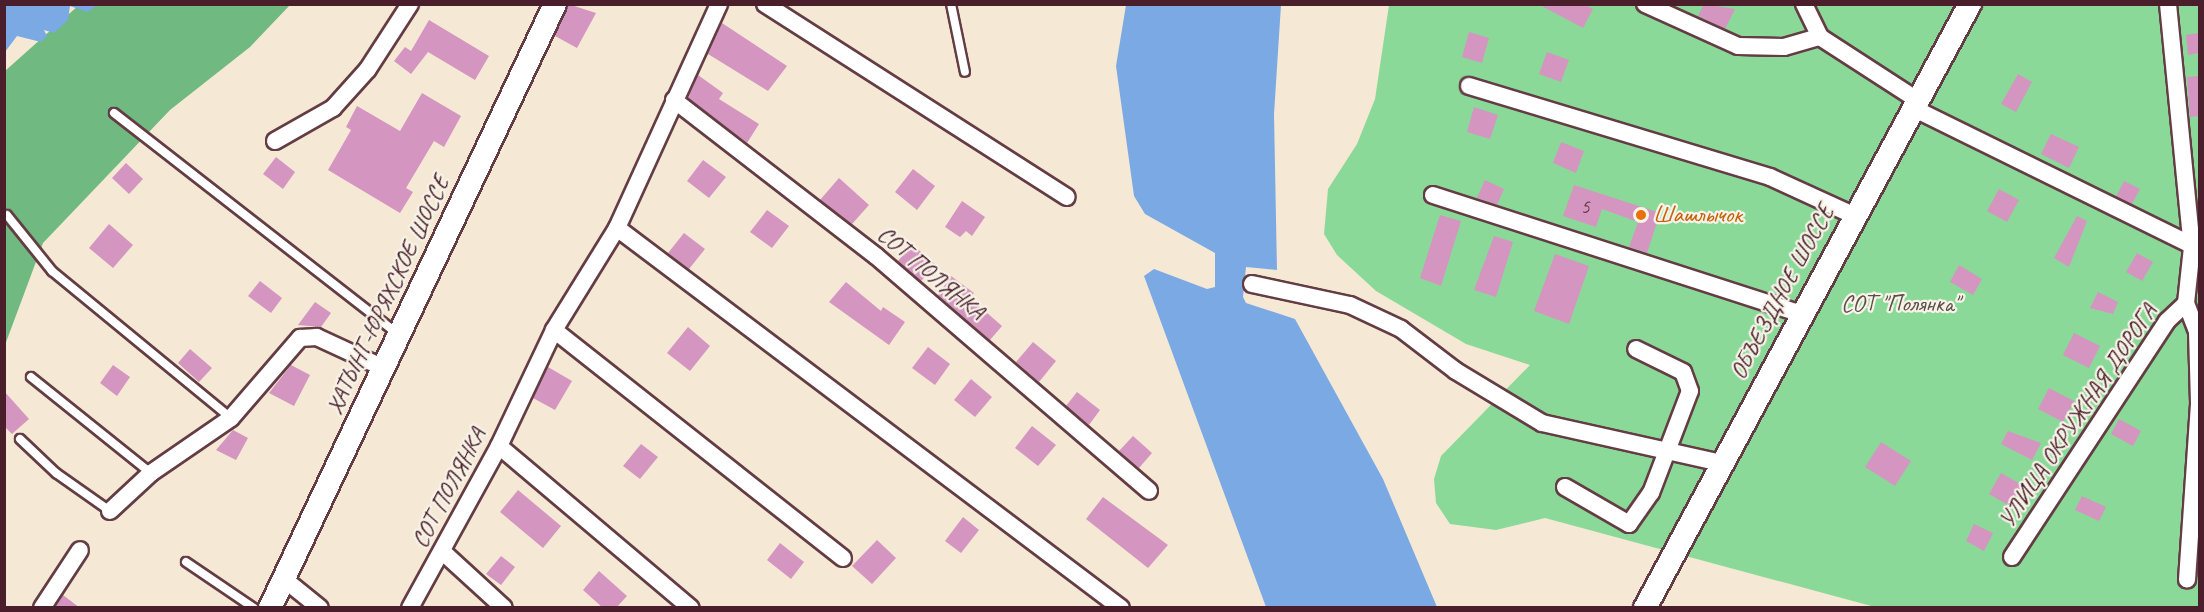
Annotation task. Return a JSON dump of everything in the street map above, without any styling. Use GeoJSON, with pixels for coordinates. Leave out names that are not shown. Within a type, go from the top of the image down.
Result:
{"type":"FeatureCollection","features":[{"type":"Feature","properties":{"kind":"main road","name":"ХАТЫНГ-ЮРЯХСКОЕ ШОССЕ"},"geometry":{"type":"LineString","coordinates":[[270,608],[555,4]]}},
{"type":"Feature","properties":{"kind":"main road","name":"ОБЪЕЗДНОЕ ШОССЕ"},"geometry":{"type":"LineString","coordinates":[[1645,608],[1853,215],[1917,105],[1970,4]]}},
{"type":"Feature","properties":{"kind":"street"},"geometry":{"type":"LineString","coordinates":[[275,141],[333,108],[368,69],[410,4]]}},
{"type":"Feature","properties":{"kind":"street","name":"СОТ ПОЛЯНКА"},"geometry":{"type":"LineString","coordinates":[[410,608],[444,553],[499,446],[554,330],[617,228],[719,4]]}},
{"type":"Feature","properties":{"kind":"street"},"geometry":{"type":"LineString","coordinates":[[765,4],[1067,197]]}},
{"type":"Feature","properties":{"kind":"street"},"geometry":{"type":"LineString","coordinates":[[1645,4],[1738,46],[1784,47],[1820,37]]}},
{"type":"Feature","properties":{"kind":"street"},"geometry":{"type":"LineString","coordinates":[[1804,4],[1820,37],[1917,105],[2196,248]]}},
{"type":"Feature","properties":{"kind":"street","name":"УЛИЦА ОКРУЖНАЯ ДОРОГА"},"geometry":{"type":"LineString","coordinates":[[2168,4],[2196,248],[2186,303],[2197,331],[2199,404],[2187,580]]}},
{"type":"Feature","properties":{"kind":"street"},"geometry":{"type":"LineString","coordinates":[[1469,86],[1770,177],[1853,215]]}},
{"type":"Feature","properties":{"kind":"street","name":"СОТ ПОЛЯНКА"},"geometry":{"type":"LineString","coordinates":[[674,100],[876,256],[1149,491]]}},
{"type":"Feature","properties":{"kind":"street"},"geometry":{"type":"LineString","coordinates":[[1433,195],[1801,314]]}},
{"type":"Feature","properties":{"kind":"street"},"geometry":{"type":"LineString","coordinates":[[617,228],[1122,608]]}},
{"type":"Feature","properties":{"kind":"street"},"geometry":{"type":"LineString","coordinates":[[1252,284],[1350,305],[1401,329],[1456,371],[1542,423],[1668,454],[1721,463]]}},
{"type":"Feature","properties":{"kind":"street","name":"УЛИЦА ОКРУЖНАЯ ДОРОГА"},"geometry":{"type":"LineString","coordinates":[[2012,557],[2167,321],[2186,303]]}},
{"type":"Feature","properties":{"kind":"street"},"geometry":{"type":"LineString","coordinates":[[554,330],[843,558]]}},
{"type":"Feature","properties":{"kind":"street"},"geometry":{"type":"LineString","coordinates":[[110,511],[151,473],[231,418],[300,338],[317,337],[384,368]]}},
{"type":"Feature","properties":{"kind":"street"},"geometry":{"type":"LineString","coordinates":[[1565,488],[1629,524],[1668,454],[1690,391],[1683,372],[1636,350]]}},
{"type":"Feature","properties":{"kind":"street"},"geometry":{"type":"LineString","coordinates":[[499,446],[691,608]]}},
{"type":"Feature","properties":{"kind":"street"},"geometry":{"type":"LineString","coordinates":[[42,608],[80,550]]}},
{"type":"Feature","properties":{"kind":"street"},"geometry":{"type":"LineString","coordinates":[[444,553],[504,608]]}},
{"type":"Feature","properties":{"kind":"street"},"geometry":{"type":"LineString","coordinates":[[284,579],[320,608]]}},
{"type":"Feature","properties":{"kind":"lane"},"geometry":{"type":"LineString","coordinates":[[951,4],[965,72]]}},
{"type":"Feature","properties":{"kind":"lane"},"geometry":{"type":"LineString","coordinates":[[114,113],[399,335]]}},
{"type":"Feature","properties":{"kind":"lane"},"geometry":{"type":"LineString","coordinates":[[7,215],[52,271],[231,418]]}},
{"type":"Feature","properties":{"kind":"lane"},"geometry":{"type":"LineString","coordinates":[[31,377],[151,473]]}},
{"type":"Feature","properties":{"kind":"lane"},"geometry":{"type":"LineString","coordinates":[[20,439],[56,473],[110,511]]}},
{"type":"Feature","properties":{"kind":"lane"},"geometry":{"type":"LineString","coordinates":[[186,562],[254,608]]}},
{"type":"Feature","properties":{"kind":"green space"},"geometry":{"type":"Polygon","coordinates":[[[79,5],[290,5],[250,47],[170,110],[43,243],[5,345],[5,71],[79,5]]]}},
{"type":"Feature","properties":{"kind":"green space","name":"СОТ \"Полянка\""},"geometry":{"type":"Polygon","coordinates":[[[1389,5],[2199,5],[2199,607],[1875,607],[1545,518],[1496,530],[1450,524],[1436,503],[1434,479],[1441,456],[1530,365],[1466,344],[1376,291],[1337,255],[1324,234],[1328,189],[1357,144],[1375,99],[1389,5]]]}},
{"type":"Feature","properties":{"kind":"water"},"geometry":{"type":"Polygon","coordinates":[[[5,4],[98,5],[87,12],[70,6],[68,20],[54,33],[44,30],[47,36],[41,42],[17,36],[5,52],[5,4]]]}},
{"type":"Feature","properties":{"kind":"water"},"geometry":{"type":"Polygon","coordinates":[[[1126,5],[1281,5],[1274,114],[1277,270],[1246,267],[1243,297],[1246,303],[1295,319],[1383,479],[1437,607],[1266,607],[1144,276],[1154,269],[1207,289],[1215,287],[1215,253],[1145,214],[1134,196],[1116,66],[1126,5]]]}},
{"type":"Feature","properties":{"kind":"building"},"geometry":{"type":"Polygon","coordinates":[[[568,4],[596,13],[577,48],[555,36],[568,4]]]}},
{"type":"Feature","properties":{"kind":"building"},"geometry":{"type":"Polygon","coordinates":[[[1538,4],[1584,4],[1593,9],[1583,28],[1538,4]]]}},
{"type":"Feature","properties":{"kind":"building"},"geometry":{"type":"Polygon","coordinates":[[[1704,4],[1735,9],[1725,29],[1698,16],[1704,4]]]}},
{"type":"Feature","properties":{"kind":"building"},"geometry":{"type":"Polygon","coordinates":[[[429,20],[489,56],[475,80],[428,52],[411,74],[394,61],[405,47],[411,51],[429,20]]]}},
{"type":"Feature","properties":{"kind":"building"},"geometry":{"type":"Polygon","coordinates":[[[722,23],[787,66],[768,91],[708,54],[722,23]]]}},
{"type":"Feature","properties":{"kind":"building"},"geometry":{"type":"Polygon","coordinates":[[[1469,32],[1489,38],[1482,63],[1462,57],[1469,32]]]}},
{"type":"Feature","properties":{"kind":"building"},"geometry":{"type":"Polygon","coordinates":[[[2199,33],[2199,53],[2188,55],[2186,35],[2199,33]]]}},
{"type":"Feature","properties":{"kind":"building"},"geometry":{"type":"Polygon","coordinates":[[[1547,52],[1569,60],[1561,82],[1539,74],[1547,52]]]}},
{"type":"Feature","properties":{"kind":"building"},"geometry":{"type":"Polygon","coordinates":[[[2018,74],[2032,82],[2016,112],[2001,104],[2018,74]]]}},
{"type":"Feature","properties":{"kind":"building"},"geometry":{"type":"Polygon","coordinates":[[[698,75],[723,93],[719,99],[759,124],[747,143],[688,98],[698,75]]]}},
{"type":"Feature","properties":{"kind":"building"},"geometry":{"type":"Polygon","coordinates":[[[2199,76],[2199,116],[2190,117],[2187,77],[2199,76]]]}},
{"type":"Feature","properties":{"kind":"building"},"geometry":{"type":"Polygon","coordinates":[[[422,93],[461,116],[444,147],[434,141],[406,188],[413,192],[400,213],[328,170],[351,130],[346,127],[357,106],[400,131],[422,93]]]}},
{"type":"Feature","properties":{"kind":"building"},"geometry":{"type":"Polygon","coordinates":[[[1474,107],[1498,115],[1490,139],[1467,132],[1474,107]]]}},
{"type":"Feature","properties":{"kind":"building"},"geometry":{"type":"Polygon","coordinates":[[[2051,134],[2079,147],[2069,168],[2041,154],[2051,134]]]}},
{"type":"Feature","properties":{"kind":"building"},"geometry":{"type":"Polygon","coordinates":[[[1561,142],[1584,151],[1576,173],[1553,163],[1561,142]]]}},
{"type":"Feature","properties":{"kind":"building"},"geometry":{"type":"Polygon","coordinates":[[[276,157],[295,172],[283,189],[263,174],[276,157]]]}},
{"type":"Feature","properties":{"kind":"building"},"geometry":{"type":"Polygon","coordinates":[[[703,160],[726,177],[709,198],[687,181],[703,160]]]}},
{"type":"Feature","properties":{"kind":"building"},"geometry":{"type":"Polygon","coordinates":[[[126,163],[143,179],[129,194],[112,178],[126,163]]]}},
{"type":"Feature","properties":{"kind":"building"},"geometry":{"type":"Polygon","coordinates":[[[913,169],[935,186],[917,210],[895,192],[913,169]]]}},
{"type":"Feature","properties":{"kind":"building"},"geometry":{"type":"Polygon","coordinates":[[[839,178],[869,205],[852,224],[820,200],[839,178]]]}},
{"type":"Feature","properties":{"kind":"building"},"geometry":{"type":"Polygon","coordinates":[[[1485,180],[1504,189],[1497,205],[1477,198],[1485,180]]]}},
{"type":"Feature","properties":{"kind":"building"},"geometry":{"type":"Polygon","coordinates":[[[2124,181],[2140,189],[2132,204],[2116,197],[2124,181]]]}},
{"type":"Feature","properties":{"kind":"building"},"geometry":{"type":"Polygon","coordinates":[[[1574,185],[1660,213],[1647,253],[1629,247],[1638,222],[1602,209],[1596,227],[1563,216],[1574,185]]]}},
{"type":"Feature","properties":{"kind":"building"},"geometry":{"type":"Polygon","coordinates":[[[1999,189],[2019,200],[2007,222],[1987,211],[1999,189]]]}},
{"type":"Feature","properties":{"kind":"building"},"geometry":{"type":"Polygon","coordinates":[[[962,201],[985,217],[972,236],[966,231],[960,237],[945,227],[962,201]]]}},
{"type":"Feature","properties":{"kind":"building"},"geometry":{"type":"Polygon","coordinates":[[[767,210],[789,226],[772,248],[750,232],[767,210]]]}},
{"type":"Feature","properties":{"kind":"building"},"geometry":{"type":"Polygon","coordinates":[[[1440,215],[1461,221],[1441,286],[1420,278],[1440,215]]]}},
{"type":"Feature","properties":{"kind":"building"},"geometry":{"type":"Polygon","coordinates":[[[2077,216],[2087,221],[2069,267],[2054,258],[2077,216]]]}},
{"type":"Feature","properties":{"kind":"building"},"geometry":{"type":"Polygon","coordinates":[[[109,224],[133,245],[113,268],[89,248],[109,224]]]}},
{"type":"Feature","properties":{"kind":"building"},"geometry":{"type":"Polygon","coordinates":[[[684,233],[705,249],[689,269],[668,253],[684,233]]]}},
{"type":"Feature","properties":{"kind":"building"},"geometry":{"type":"Polygon","coordinates":[[[1494,236],[1513,242],[1496,297],[1474,290],[1494,236]]]}},
{"type":"Feature","properties":{"kind":"building"},"geometry":{"type":"Polygon","coordinates":[[[912,244],[936,265],[921,281],[898,261],[912,244]]]}},
{"type":"Feature","properties":{"kind":"building"},"geometry":{"type":"Polygon","coordinates":[[[2137,253],[2153,262],[2142,281],[2126,272],[2137,253]]]}},
{"type":"Feature","properties":{"kind":"building"},"geometry":{"type":"Polygon","coordinates":[[[1555,254],[1589,266],[1569,324],[1534,311],[1555,254]]]}},
{"type":"Feature","properties":{"kind":"building"},"geometry":{"type":"Polygon","coordinates":[[[1959,265],[1982,279],[1973,295],[1950,282],[1959,265]]]}},
{"type":"Feature","properties":{"kind":"building"},"geometry":{"type":"Polygon","coordinates":[[[951,276],[974,293],[970,298],[1002,326],[990,340],[938,295],[951,276]]]}},
{"type":"Feature","properties":{"kind":"building"},"geometry":{"type":"Polygon","coordinates":[[[260,281],[282,298],[271,313],[248,296],[260,281]]]}},
{"type":"Feature","properties":{"kind":"building"},"geometry":{"type":"Polygon","coordinates":[[[846,282],[881,311],[883,307],[905,322],[889,345],[829,302],[846,282]]]}},
{"type":"Feature","properties":{"kind":"building"},"geometry":{"type":"Polygon","coordinates":[[[2098,292],[2118,302],[2113,314],[2090,308],[2098,292]]]}},
{"type":"Feature","properties":{"kind":"building"},"geometry":{"type":"Polygon","coordinates":[[[315,302],[331,313],[321,327],[298,325],[315,302]]]}},
{"type":"Feature","properties":{"kind":"building"},"geometry":{"type":"Polygon","coordinates":[[[688,327],[710,346],[690,371],[667,353],[688,327]]]}},
{"type":"Feature","properties":{"kind":"building"},"geometry":{"type":"Polygon","coordinates":[[[2074,333],[2100,346],[2089,368],[2063,355],[2074,333]]]}},
{"type":"Feature","properties":{"kind":"building"},"geometry":{"type":"Polygon","coordinates":[[[1033,342],[1056,361],[1039,382],[1016,362],[1033,342]]]}},
{"type":"Feature","properties":{"kind":"building"},"geometry":{"type":"Polygon","coordinates":[[[928,347],[950,364],[935,385],[912,368],[928,347]]]}},
{"type":"Feature","properties":{"kind":"building"},"geometry":{"type":"Polygon","coordinates":[[[190,349],[212,368],[199,382],[178,363],[190,349]]]}},
{"type":"Feature","properties":{"kind":"building"},"geometry":{"type":"Polygon","coordinates":[[[113,365],[130,377],[117,396],[100,383],[113,365]]]}},
{"type":"Feature","properties":{"kind":"building"},"geometry":{"type":"Polygon","coordinates":[[[291,365],[310,375],[294,406],[269,393],[291,365]]]}},
{"type":"Feature","properties":{"kind":"building"},"geometry":{"type":"Polygon","coordinates":[[[548,367],[572,381],[555,410],[533,398],[548,367]]]}},
{"type":"Feature","properties":{"kind":"building"},"geometry":{"type":"Polygon","coordinates":[[[971,379],[992,397],[975,417],[954,400],[971,379]]]}},
{"type":"Feature","properties":{"kind":"building"},"geometry":{"type":"Polygon","coordinates":[[[2049,388],[2074,401],[2063,422],[2038,409],[2049,388]]]}},
{"type":"Feature","properties":{"kind":"building"},"geometry":{"type":"Polygon","coordinates":[[[4,391],[29,419],[12,434],[4,426],[4,391]]]}},
{"type":"Feature","properties":{"kind":"building"},"geometry":{"type":"Polygon","coordinates":[[[1077,392],[1100,410],[1089,425],[1066,406],[1077,392]]]}},
{"type":"Feature","properties":{"kind":"building"},"geometry":{"type":"Polygon","coordinates":[[[2119,419],[2141,431],[2133,446],[2111,434],[2119,419]]]}},
{"type":"Feature","properties":{"kind":"building"},"geometry":{"type":"Polygon","coordinates":[[[1032,426],[1056,445],[1038,466],[1015,448],[1032,426]]]}},
{"type":"Feature","properties":{"kind":"building"},"geometry":{"type":"Polygon","coordinates":[[[233,430],[248,438],[236,460],[216,450],[233,430]]]}},
{"type":"Feature","properties":{"kind":"building"},"geometry":{"type":"Polygon","coordinates":[[[2008,431],[2041,443],[2032,460],[2001,444],[2008,431]]]}},
{"type":"Feature","properties":{"kind":"building"},"geometry":{"type":"Polygon","coordinates":[[[1133,436],[1152,453],[1139,468],[1119,451],[1133,436]]]}},
{"type":"Feature","properties":{"kind":"building"},"geometry":{"type":"Polygon","coordinates":[[[1881,442],[1911,461],[1895,486],[1865,467],[1881,442]]]}},
{"type":"Feature","properties":{"kind":"building"},"geometry":{"type":"Polygon","coordinates":[[[641,444],[658,457],[640,479],[623,466],[641,444]]]}},
{"type":"Feature","properties":{"kind":"building"},"geometry":{"type":"Polygon","coordinates":[[[2001,473],[2022,485],[2010,506],[1989,494],[2001,473]]]}},
{"type":"Feature","properties":{"kind":"building"},"geometry":{"type":"Polygon","coordinates":[[[518,490],[561,526],[543,548],[500,512],[518,490]]]}},
{"type":"Feature","properties":{"kind":"building"},"geometry":{"type":"Polygon","coordinates":[[[2082,496],[2106,507],[2099,521],[2075,510],[2082,496]]]}},
{"type":"Feature","properties":{"kind":"building"},"geometry":{"type":"Polygon","coordinates":[[[1103,497],[1168,545],[1148,568],[1086,519],[1103,497]]]}},
{"type":"Feature","properties":{"kind":"building"},"geometry":{"type":"Polygon","coordinates":[[[963,517],[979,530],[961,553],[945,541],[963,517]]]}},
{"type":"Feature","properties":{"kind":"building"},"geometry":{"type":"Polygon","coordinates":[[[1974,524],[1993,533],[1984,551],[1966,541],[1974,524]]]}},
{"type":"Feature","properties":{"kind":"building"},"geometry":{"type":"Polygon","coordinates":[[[877,540],[896,558],[872,584],[852,566],[877,540]]]}},
{"type":"Feature","properties":{"kind":"building"},"geometry":{"type":"Polygon","coordinates":[[[780,543],[804,562],[791,579],[767,560],[780,543]]]}},
{"type":"Feature","properties":{"kind":"building"},"geometry":{"type":"Polygon","coordinates":[[[501,556],[515,567],[501,585],[486,574],[501,556]]]}},
{"type":"Feature","properties":{"kind":"building"},"geometry":{"type":"Polygon","coordinates":[[[599,571],[627,596],[616,608],[603,608],[583,590],[599,571]]]}},
{"type":"Feature","properties":{"kind":"building"},"geometry":{"type":"Polygon","coordinates":[[[63,595],[80,608],[55,608],[63,595]]]}},
{"type":"Feature","properties":{"kind":"place","name":"Шашлычок"},"geometry":{"type":"Point","coordinates":[1641,215]}}]}
